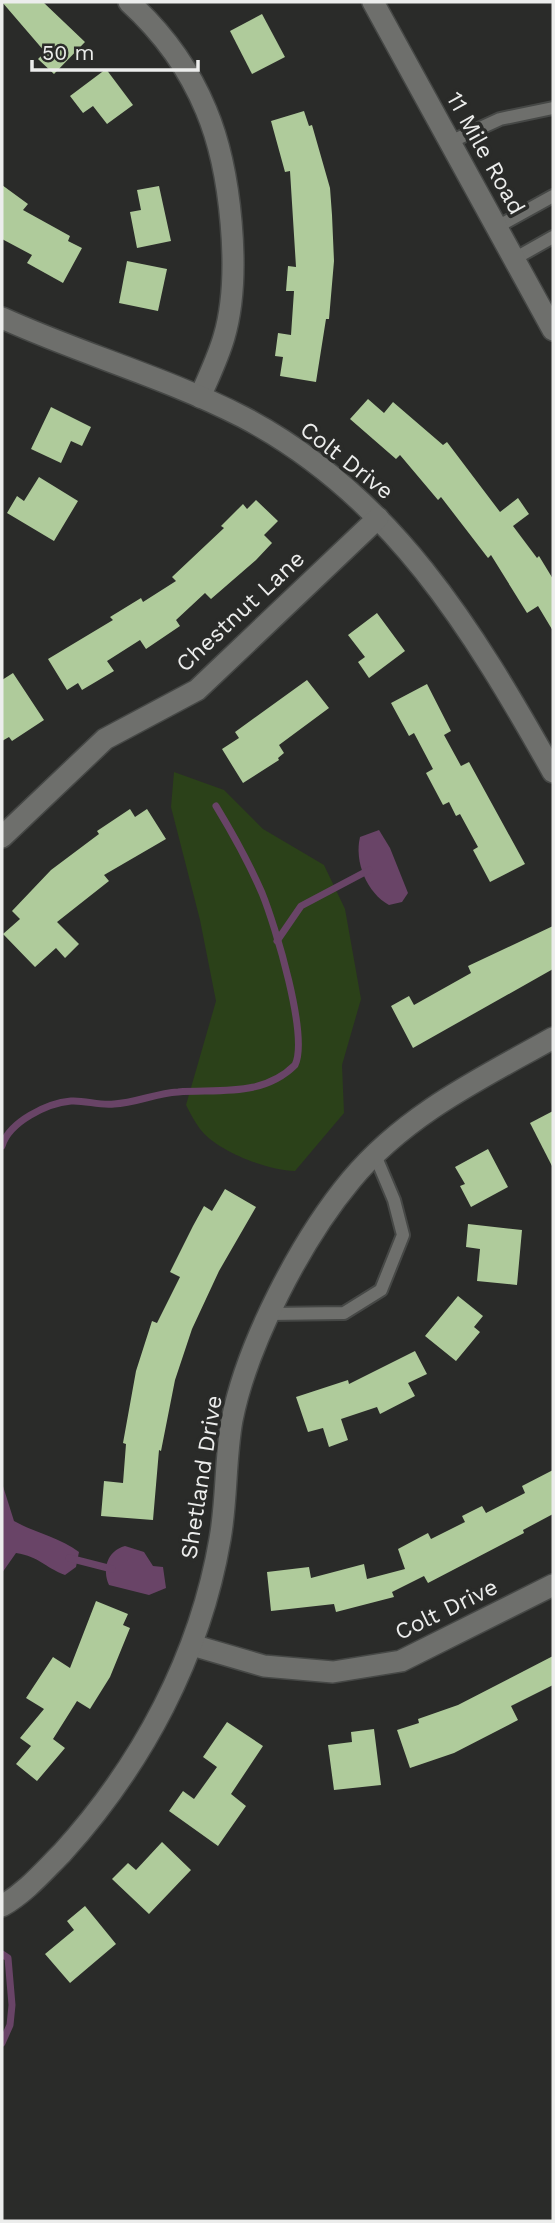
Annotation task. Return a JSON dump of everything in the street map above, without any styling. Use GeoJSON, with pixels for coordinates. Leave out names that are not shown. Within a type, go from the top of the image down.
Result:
{"type":"FeatureCollection","features":[{"type":"Feature","properties":{"kind":"street"},"geometry":{"type":"LineString","coordinates":[[129,2],[177,56],[207,111],[224,178],[233,244],[231,301],[224,337],[200,397]]}},
{"type":"Feature","properties":{"kind":"street","name":"11 Mile Road"},"geometry":{"type":"LineString","coordinates":[[373,2],[553,330]]}},
{"type":"Feature","properties":{"kind":"street","name":"Colt Drive"},"geometry":{"type":"LineString","coordinates":[[2,319],[200,397],[244,418],[304,456],[396,534],[449,600],[504,684],[553,772]]}},
{"type":"Feature","properties":{"kind":"street","name":"Chestnut Lane"},"geometry":{"type":"LineString","coordinates":[[2,837],[105,739],[197,690],[378,518]]}},
{"type":"Feature","properties":{"kind":"street","name":"Shetland Drive"},"geometry":{"type":"LineString","coordinates":[[2,1906],[23,1894],[95,1816],[150,1734],[192,1646],[220,1538],[232,1419],[269,1314],[303,1248],[351,1180],[417,1116],[553,1038]]}},
{"type":"Feature","properties":{"kind":"street","name":"Colt Drive"},"geometry":{"type":"LineString","coordinates":[[192,1646],[264,1666],[333,1672],[401,1661],[553,1585]]}},
{"type":"Feature","properties":{"kind":"lane"},"geometry":{"type":"LineString","coordinates":[[450,142],[499,118],[553,108]]}},
{"type":"Feature","properties":{"kind":"lane"},"geometry":{"type":"LineString","coordinates":[[497,227],[553,196]]}},
{"type":"Feature","properties":{"kind":"lane"},"geometry":{"type":"LineString","coordinates":[[514,259],[553,237]]}},
{"type":"Feature","properties":{"kind":"lane"},"geometry":{"type":"LineString","coordinates":[[269,1314],[344,1313],[381,1290],[403,1236],[394,1200],[375,1155]]}},
{"type":"Feature","properties":{"kind":"green space"},"geometry":{"type":"Polygon","coordinates":[[[174,772],[224,790],[263,829],[324,865],[345,909],[361,999],[342,1065],[344,1113],[295,1171],[257,1163],[218,1145],[200,1129],[186,1105],[216,1001],[200,920],[171,807],[174,772]]]}},
{"type":"Feature","properties":{"kind":"shaded area"},"geometry":{"type":"Polygon","coordinates":[[[379,830],[390,848],[408,893],[402,902],[389,905],[374,893],[369,885],[359,856],[360,837],[379,830]]]}},
{"type":"Feature","properties":{"kind":"shaded area"},"geometry":{"type":"Polygon","coordinates":[[[2,1483],[14,1521],[79,1552],[76,1567],[65,1575],[31,1557],[16,1553],[2,1573],[2,1483]]]}},
{"type":"Feature","properties":{"kind":"shaded area"},"geometry":{"type":"Polygon","coordinates":[[[125,1546],[144,1552],[153,1566],[163,1567],[166,1588],[149,1595],[109,1585],[106,1567],[110,1556],[125,1546]]]}},
{"type":"Feature","properties":{"kind":"building"},"geometry":{"type":"Polygon","coordinates":[[[2,2],[43,2],[85,42],[54,74],[38,59],[45,52],[2,2]]]}},
{"type":"Feature","properties":{"kind":"building"},"geometry":{"type":"Polygon","coordinates":[[[262,14],[285,57],[252,74],[230,31],[262,14]]]}},
{"type":"Feature","properties":{"kind":"building"},"geometry":{"type":"Polygon","coordinates":[[[106,69],[133,105],[107,124],[93,106],[83,113],[70,96],[106,69]]]}},
{"type":"Feature","properties":{"kind":"building"},"geometry":{"type":"Polygon","coordinates":[[[304,111],[309,126],[312,125],[330,188],[332,215],[334,261],[329,319],[326,319],[316,382],[280,376],[283,357],[275,356],[278,333],[291,335],[294,291],[286,291],[288,266],[296,267],[290,171],[285,172],[271,121],[304,111]]]}},
{"type":"Feature","properties":{"kind":"building"},"geometry":{"type":"Polygon","coordinates":[[[2,185],[28,204],[23,210],[70,236],[68,241],[82,248],[63,283],[27,263],[32,255],[2,239],[2,185]]]}},
{"type":"Feature","properties":{"kind":"building"},"geometry":{"type":"Polygon","coordinates":[[[159,186],[171,241],[137,248],[130,212],[141,210],[137,190],[159,186]]]}},
{"type":"Feature","properties":{"kind":"building"},"geometry":{"type":"Polygon","coordinates":[[[127,261],[167,269],[158,311],[119,303],[127,261]]]}},
{"type":"Feature","properties":{"kind":"building"},"geometry":{"type":"Polygon","coordinates":[[[368,399],[384,413],[393,402],[443,445],[447,442],[500,512],[518,498],[529,514],[513,526],[537,558],[539,556],[553,579],[553,631],[538,606],[527,613],[491,555],[488,558],[441,497],[438,500],[400,455],[396,459],[350,419],[368,399]]]}},
{"type":"Feature","properties":{"kind":"building"},"geometry":{"type":"Polygon","coordinates":[[[51,407],[91,427],[82,446],[71,441],[61,463],[31,449],[51,407]]]}},
{"type":"Feature","properties":{"kind":"building"},"geometry":{"type":"Polygon","coordinates":[[[39,477],[78,501],[54,541],[7,513],[17,496],[24,501],[39,477]]]}},
{"type":"Feature","properties":{"kind":"building"},"geometry":{"type":"Polygon","coordinates":[[[256,500],[278,521],[264,535],[272,543],[256,560],[211,599],[205,593],[176,620],[180,626],[146,649],[140,640],[107,661],[114,671],[82,690],[78,683],[67,690],[48,659],[113,620],[110,617],[141,598],[143,602],[176,581],[172,577],[224,528],[221,526],[243,504],[247,509],[256,500]]]}},
{"type":"Feature","properties":{"kind":"building"},"geometry":{"type":"Polygon","coordinates":[[[377,613],[405,651],[369,678],[358,662],[365,657],[348,635],[377,613]]]}},
{"type":"Feature","properties":{"kind":"building"},"geometry":{"type":"Polygon","coordinates":[[[13,673],[44,720],[12,741],[9,737],[2,741],[2,680],[13,673]]]}},
{"type":"Feature","properties":{"kind":"building"},"geometry":{"type":"Polygon","coordinates":[[[307,680],[329,708],[279,745],[284,753],[279,760],[243,783],[222,749],[239,738],[235,732],[307,680]]]}},
{"type":"Feature","properties":{"kind":"building"},"geometry":{"type":"Polygon","coordinates":[[[427,684],[451,731],[444,735],[461,766],[469,762],[525,864],[490,882],[473,850],[478,847],[460,814],[456,816],[449,802],[443,805],[426,773],[433,769],[414,733],[409,736],[391,703],[427,684]]]}},
{"type":"Feature","properties":{"kind":"building"},"geometry":{"type":"Polygon","coordinates":[[[130,809],[135,817],[147,809],[166,839],[104,875],[109,881],[57,922],[79,944],[65,958],[56,948],[35,967],[3,934],[20,919],[12,911],[51,870],[99,834],[97,831],[130,809]]]}},
{"type":"Feature","properties":{"kind":"building"},"geometry":{"type":"Polygon","coordinates":[[[553,926],[553,969],[413,1048],[391,1006],[409,996],[414,1005],[471,973],[468,966],[553,926]]]}},
{"type":"Feature","properties":{"kind":"building"},"geometry":{"type":"Polygon","coordinates":[[[553,1111],[553,1168],[530,1123],[553,1111]]]}},
{"type":"Feature","properties":{"kind":"building"},"geometry":{"type":"Polygon","coordinates":[[[488,1149],[508,1187],[471,1207],[460,1186],[465,1184],[455,1167],[488,1149]]]}},
{"type":"Feature","properties":{"kind":"building"},"geometry":{"type":"Polygon","coordinates":[[[225,1189],[256,1207],[219,1271],[192,1329],[175,1380],[161,1451],[159,1450],[153,1520],[101,1516],[104,1481],[123,1483],[126,1444],[123,1443],[136,1371],[152,1321],[157,1323],[180,1277],[170,1272],[204,1206],[212,1211],[225,1189]]]}},
{"type":"Feature","properties":{"kind":"building"},"geometry":{"type":"Polygon","coordinates":[[[468,1224],[522,1230],[517,1285],[477,1281],[480,1249],[466,1247],[468,1224]]]}},
{"type":"Feature","properties":{"kind":"building"},"geometry":{"type":"Polygon","coordinates":[[[458,1296],[483,1316],[474,1327],[480,1332],[456,1361],[425,1336],[458,1296]]]}},
{"type":"Feature","properties":{"kind":"building"},"geometry":{"type":"Polygon","coordinates":[[[415,1351],[427,1374],[408,1383],[415,1396],[380,1414],[377,1407],[341,1419],[348,1440],[329,1447],[323,1428],[308,1432],[296,1397],[348,1380],[349,1384],[415,1351]]]}},
{"type":"Feature","properties":{"kind":"building"},"geometry":{"type":"Polygon","coordinates":[[[553,1470],[553,1514],[523,1530],[524,1533],[428,1583],[424,1576],[392,1592],[394,1597],[336,1612],[334,1604],[271,1611],[267,1572],[309,1567],[311,1578],[364,1564],[367,1579],[405,1569],[398,1549],[428,1533],[431,1539],[465,1522],[462,1516],[482,1506],[486,1513],[525,1493],[522,1486],[553,1470]]]}},
{"type":"Feature","properties":{"kind":"building"},"geometry":{"type":"Polygon","coordinates":[[[96,1601],[128,1614],[123,1625],[130,1628],[110,1677],[90,1709],[77,1701],[53,1739],[65,1748],[37,1781],[16,1764],[31,1746],[20,1738],[44,1709],[26,1698],[53,1657],[70,1668],[96,1601]]]}},
{"type":"Feature","properties":{"kind":"building"},"geometry":{"type":"Polygon","coordinates":[[[553,1656],[553,1685],[511,1706],[518,1720],[454,1753],[410,1768],[397,1730],[419,1723],[418,1719],[458,1705],[553,1656]]]}},
{"type":"Feature","properties":{"kind":"building"},"geometry":{"type":"Polygon","coordinates":[[[227,1722],[263,1746],[231,1794],[246,1806],[218,1846],[169,1811],[183,1791],[194,1799],[217,1767],[203,1757],[227,1722]]]}},
{"type":"Feature","properties":{"kind":"building"},"geometry":{"type":"Polygon","coordinates":[[[374,1729],[381,1785],[334,1790],[328,1745],[352,1742],[351,1732],[374,1729]]]}},
{"type":"Feature","properties":{"kind":"building"},"geometry":{"type":"Polygon","coordinates":[[[162,1842],[191,1870],[149,1914],[112,1879],[128,1863],[136,1870],[162,1842]]]}},
{"type":"Feature","properties":{"kind":"building"},"geometry":{"type":"Polygon","coordinates":[[[85,1906],[116,1944],[70,1983],[45,1954],[74,1930],[67,1921],[85,1906]]]}},
{"type":"Feature","properties":{"kind":"waterway"},"geometry":{"type":"LineString","coordinates":[[2,1146],[12,1129],[30,1115],[61,1103],[76,1101],[109,1104],[170,1093],[255,1087],[282,1075],[295,1065],[298,1030],[289,980],[275,929],[252,871],[216,806]]}},
{"type":"Feature","properties":{"kind":"waterway"},"geometry":{"type":"LineString","coordinates":[[277,941],[301,906],[369,870]]}},
{"type":"Feature","properties":{"kind":"waterway"},"geometry":{"type":"LineString","coordinates":[[69,1558],[112,1569]]}},
{"type":"Feature","properties":{"kind":"waterway"},"geometry":{"type":"LineString","coordinates":[[2,1954],[8,1958],[12,2005],[10,2025],[2,2043]]}}]}
